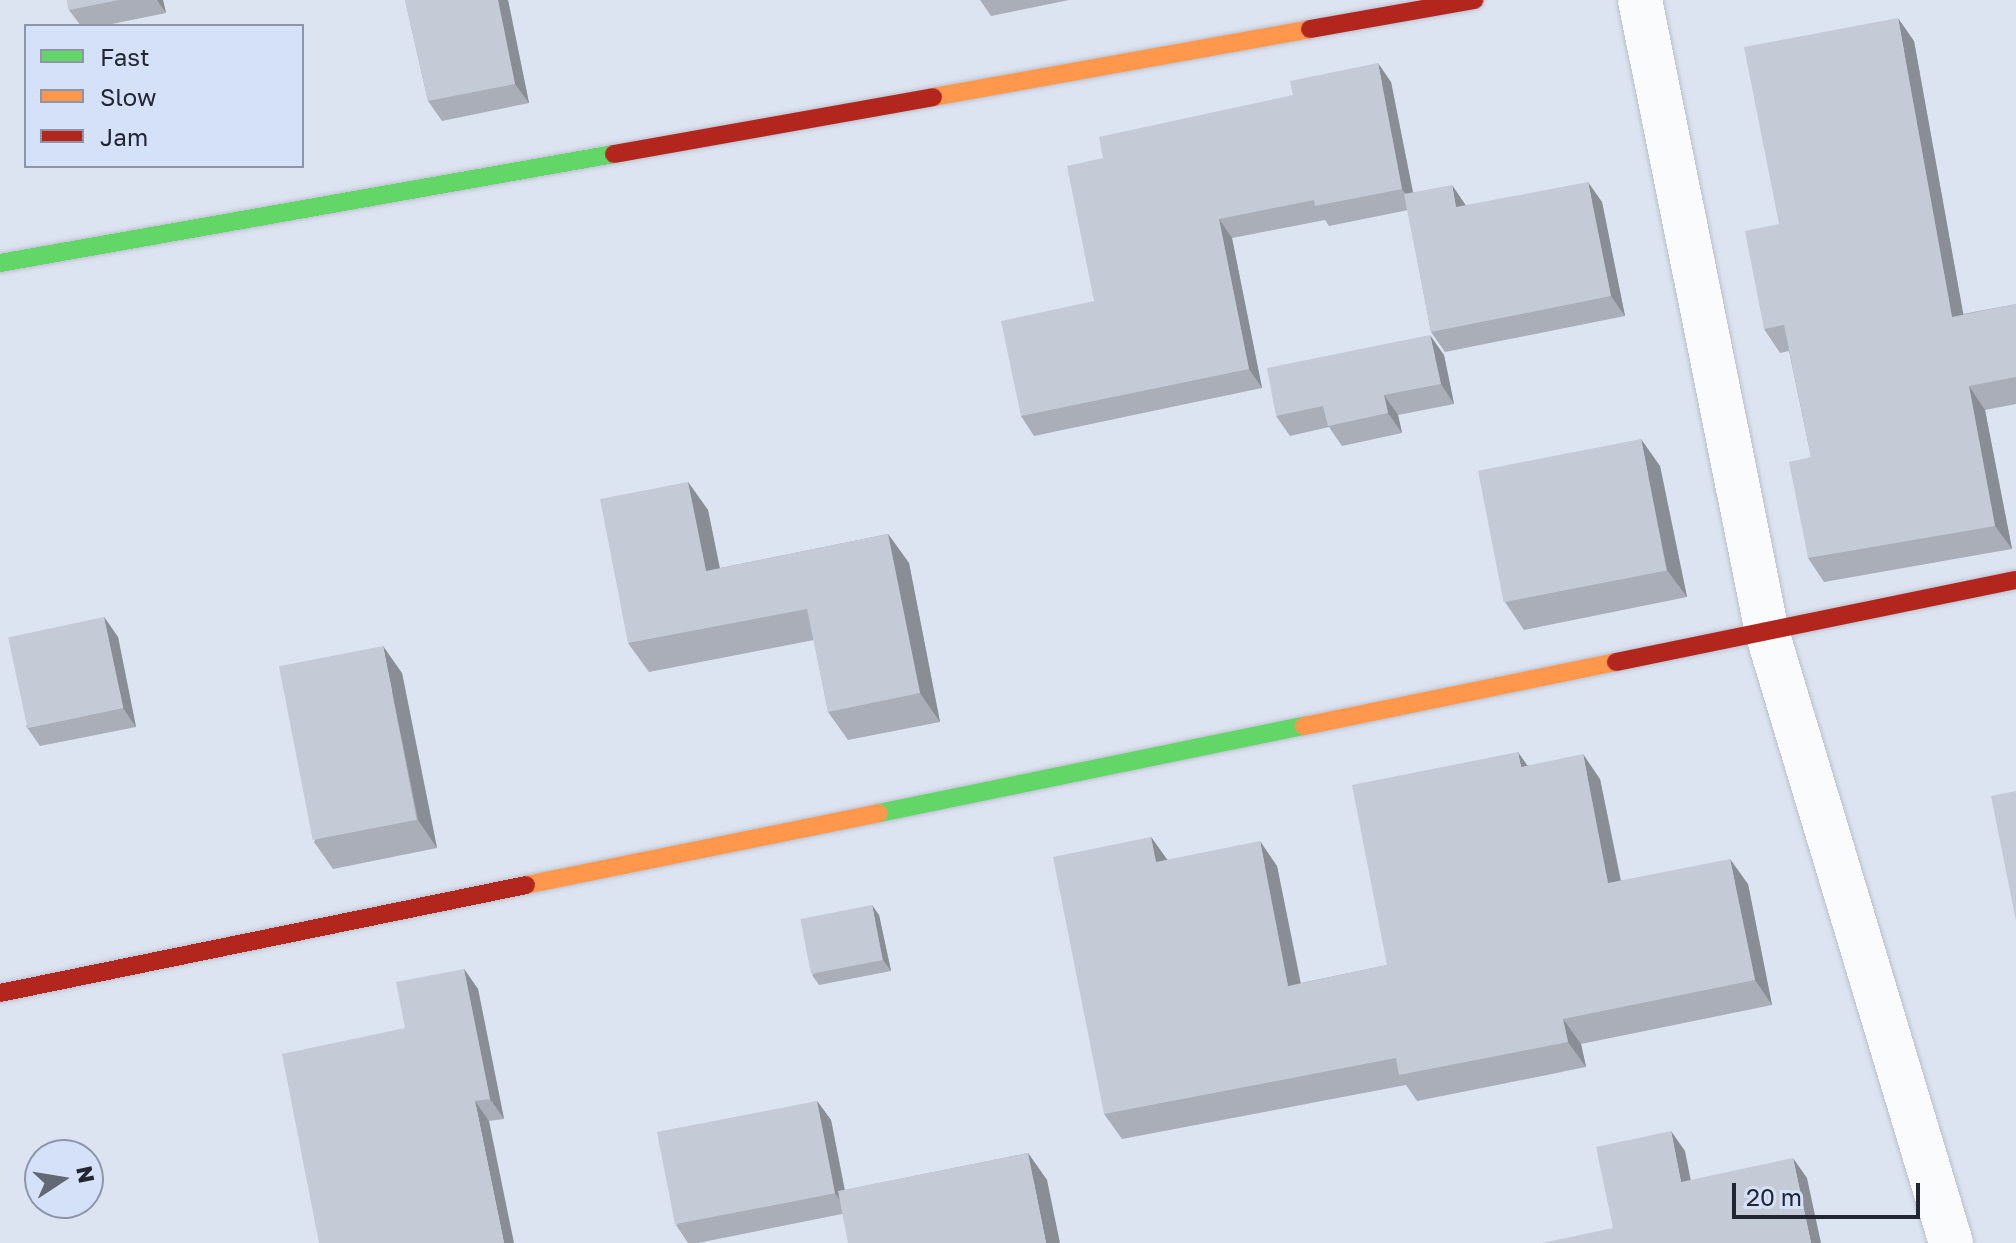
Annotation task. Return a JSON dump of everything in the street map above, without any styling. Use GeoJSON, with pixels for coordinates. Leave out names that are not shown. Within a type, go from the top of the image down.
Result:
{"type":"FeatureCollection","features":[{"type":"Feature","properties":{"kind":"street"},"geometry":{"type":"LineString","coordinates":[[0,263],[1474,0]]}},
{"type":"Feature","properties":{"kind":"street"},"geometry":{"type":"LineString","coordinates":[[1640,0],[1767,632],[1951,1243]]}},
{"type":"Feature","properties":{"kind":"street"},"geometry":{"type":"LineString","coordinates":[[0,993],[496,886],[2016,580]]}},
{"type":"Feature","properties":{"kind":"building"},"geometry":{"type":"Polygon","coordinates":[[[67,0],[119,0],[69,10],[67,0]]]}},
{"type":"Feature","properties":{"kind":"building"},"geometry":{"type":"Polygon","coordinates":[[[405,0],[498,0],[515,84],[428,101],[405,0]]]}},
{"type":"Feature","properties":{"kind":"building"},"geometry":{"type":"Polygon","coordinates":[[[1898,18],[1952,317],[2016,304],[2016,377],[1969,386],[1995,526],[1808,558],[1789,462],[1811,457],[1784,325],[1764,329],[1745,231],[1779,224],[1744,47],[1898,18]]]}},
{"type":"Feature","properties":{"kind":"building"},"geometry":{"type":"Polygon","coordinates":[[[1378,63],[1402,189],[1315,206],[1314,200],[1219,219],[1249,369],[1021,416],[1001,321],[1094,301],[1067,166],[1103,158],[1099,137],[1293,95],[1290,81],[1378,63]]]}},
{"type":"Feature","properties":{"kind":"building"},"geometry":{"type":"Polygon","coordinates":[[[1588,182],[1611,296],[1431,332],[1404,194],[1452,185],[1456,207],[1588,182]]]}},
{"type":"Feature","properties":{"kind":"building"},"geometry":{"type":"Polygon","coordinates":[[[1430,335],[1441,384],[1384,395],[1388,413],[1328,426],[1323,406],[1276,416],[1267,368],[1430,335]]]}},
{"type":"Feature","properties":{"kind":"building"},"geometry":{"type":"Polygon","coordinates":[[[1641,439],[1667,571],[1504,602],[1478,471],[1641,439]]]}},
{"type":"Feature","properties":{"kind":"building"},"geometry":{"type":"Polygon","coordinates":[[[688,482],[706,571],[888,534],[920,693],[828,712],[807,609],[628,643],[600,499],[688,482]]]}},
{"type":"Feature","properties":{"kind":"building"},"geometry":{"type":"Polygon","coordinates":[[[104,617],[123,708],[27,728],[8,637],[104,617]]]}},
{"type":"Feature","properties":{"kind":"building"},"geometry":{"type":"Polygon","coordinates":[[[383,646],[417,820],[313,840],[279,666],[383,646]]]}},
{"type":"Feature","properties":{"kind":"building"},"geometry":{"type":"Polygon","coordinates":[[[1518,752],[1521,767],[1583,754],[1608,883],[1730,859],[1755,980],[1563,1019],[1568,1042],[1399,1075],[1396,1058],[1104,1114],[1053,857],[1151,837],[1156,862],[1260,841],[1288,986],[1387,965],[1352,785],[1518,752]]]}},
{"type":"Feature","properties":{"kind":"building"},"geometry":{"type":"Polygon","coordinates":[[[2016,791],[2016,921],[1991,796],[2016,791]]]}},
{"type":"Feature","properties":{"kind":"building"},"geometry":{"type":"Polygon","coordinates":[[[872,905],[883,960],[811,974],[800,919],[872,905]]]}},
{"type":"Feature","properties":{"kind":"building"},"geometry":{"type":"Polygon","coordinates":[[[464,969],[490,1099],[475,1101],[504,1243],[319,1243],[282,1054],[405,1028],[396,982],[464,969]]]}},
{"type":"Feature","properties":{"kind":"building"},"geometry":{"type":"Polygon","coordinates":[[[817,1101],[835,1193],[675,1224],[657,1132],[817,1101]]]}},
{"type":"Feature","properties":{"kind":"building"},"geometry":{"type":"Polygon","coordinates":[[[1671,1131],[1681,1182],[1793,1158],[1811,1243],[1542,1243],[1613,1228],[1596,1147],[1671,1131]]]}},
{"type":"Feature","properties":{"kind":"building"},"geometry":{"type":"Polygon","coordinates":[[[1028,1153],[1046,1243],[848,1243],[838,1191],[1028,1153]]]}},
{"type":"Feature","properties":{"kind":"traffic: fast"},"geometry":{"type":"LineString","coordinates":[[0,263],[614,154]]}},
{"type":"Feature","properties":{"kind":"traffic: fast"},"geometry":{"type":"LineString","coordinates":[[879,813],[1304,726]]}},
{"type":"Feature","properties":{"kind":"traffic: slow"},"geometry":{"type":"LineString","coordinates":[[933,97],[1310,29]]}},
{"type":"Feature","properties":{"kind":"traffic: slow"},"geometry":{"type":"LineString","coordinates":[[1304,726],[1616,662]]}},
{"type":"Feature","properties":{"kind":"traffic: slow"},"geometry":{"type":"LineString","coordinates":[[526,885],[879,813]]}},
{"type":"Feature","properties":{"kind":"traffic: jam"},"geometry":{"type":"LineString","coordinates":[[1310,29],[1474,0]]}},
{"type":"Feature","properties":{"kind":"traffic: jam"},"geometry":{"type":"LineString","coordinates":[[614,154],[933,97]]}},
{"type":"Feature","properties":{"kind":"traffic: jam"},"geometry":{"type":"LineString","coordinates":[[1616,662],[2016,580]]}},
{"type":"Feature","properties":{"kind":"traffic: jam"},"geometry":{"type":"LineString","coordinates":[[0,993],[526,885]]}}]}
